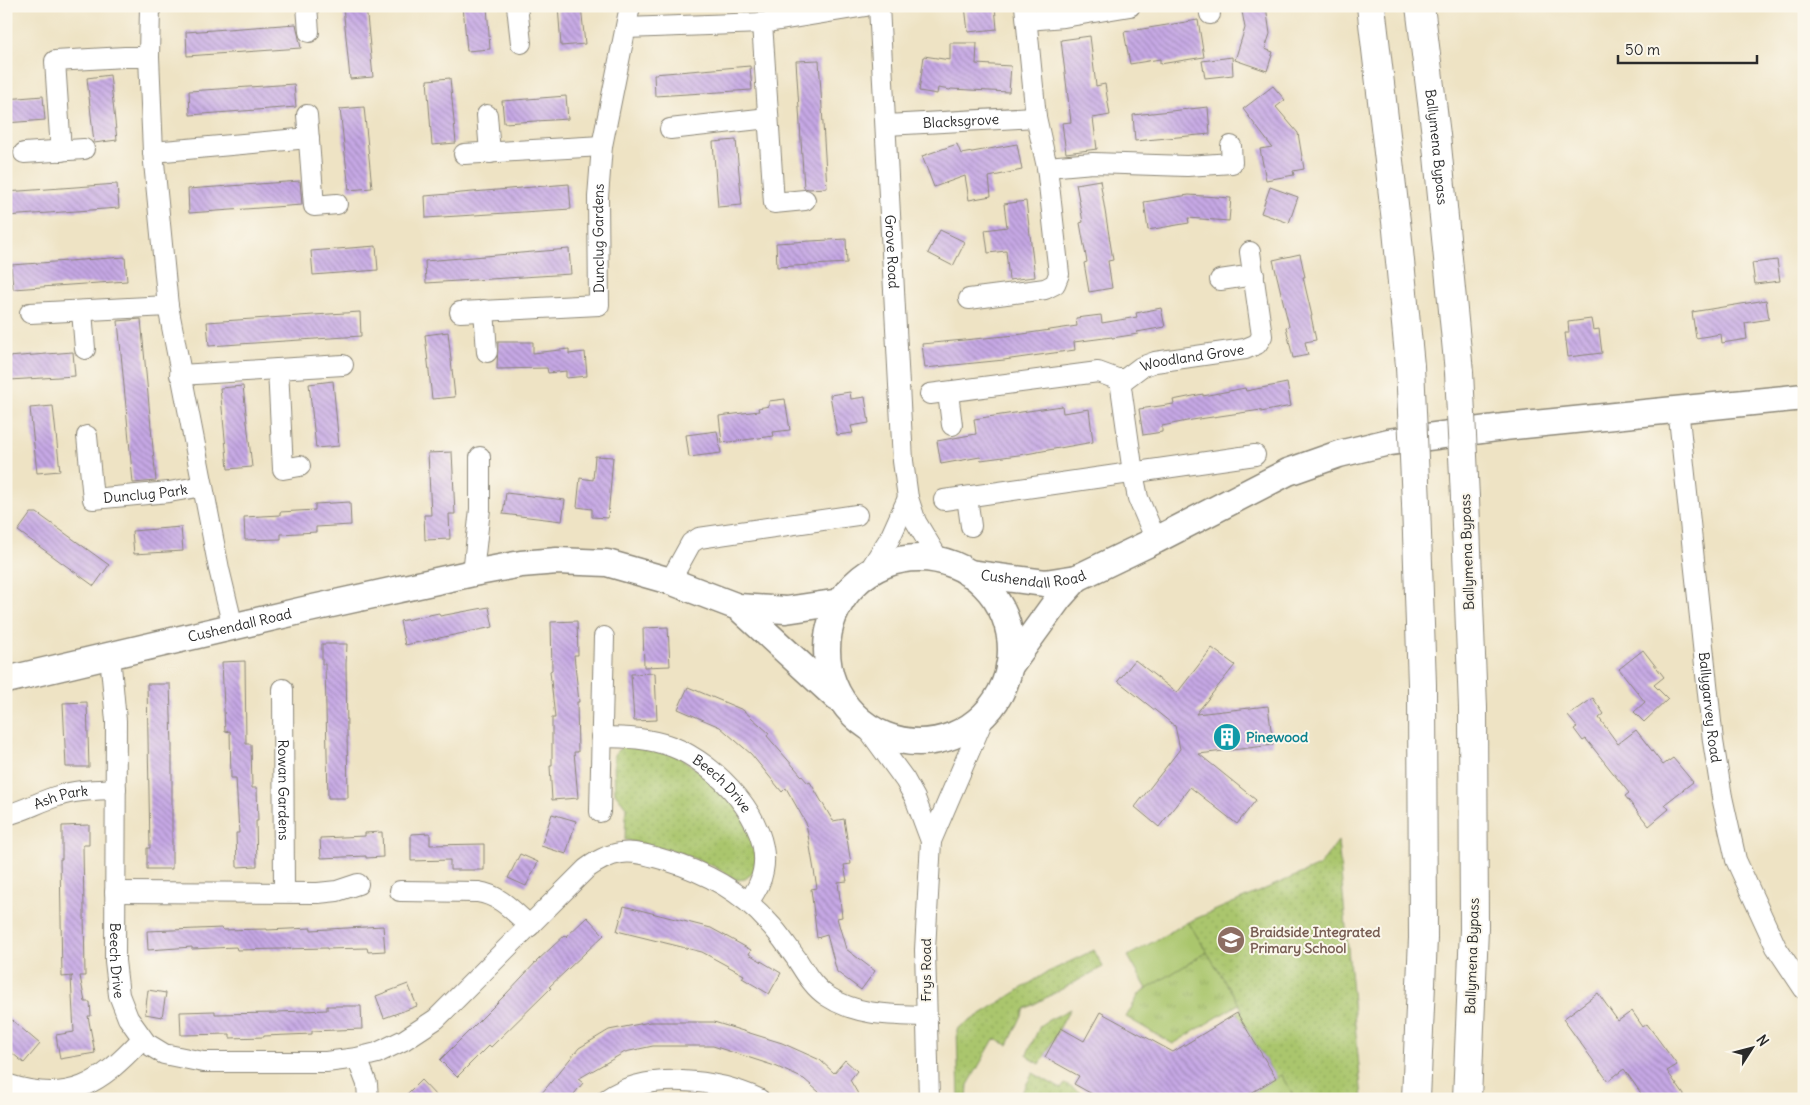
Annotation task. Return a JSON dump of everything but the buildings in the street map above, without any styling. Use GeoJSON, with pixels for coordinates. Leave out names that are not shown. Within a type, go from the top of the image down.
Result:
{"type":"FeatureCollection","features":[{"type":"Feature","properties":{"kind":"highway"},"geometry":{"type":"LineString","coordinates":[[1371,6],[1397,230],[1410,366],[1416,504],[1422,685],[1423,938],[1416,1099]]}},
{"type":"Feature","properties":{"kind":"highway","name":"Ballymena Bypass"},"geometry":{"type":"LineString","coordinates":[[1420,6],[1436,135],[1459,372],[1465,498],[1473,708],[1474,910],[1467,1099]]}},
{"type":"Feature","properties":{"kind":"main road"},"geometry":{"type":"LineString","coordinates":[[1077,578],[1156,540],[1288,472],[1339,454],[1390,442],[1504,427],[1804,396]]}},
{"type":"Feature","properties":{"kind":"main road"},"geometry":{"type":"LineString","coordinates":[[846,707],[832,683],[827,656],[829,628],[840,602],[852,587],[867,574],[890,563],[914,558],[939,560],[968,573],[989,590],[1003,613],[1010,639],[1010,667]]}},
{"type":"Feature","properties":{"kind":"main road","name":"Cushendall Road"},"geometry":{"type":"LineString","coordinates":[[6,680],[232,627],[520,564],[566,561],[608,563],[670,581],[738,607],[786,610],[840,602]]}},
{"type":"Feature","properties":{"kind":"main road","name":"Cushendall Road"},"geometry":{"type":"LineString","coordinates":[[968,573],[1045,583],[1077,578]]}},
{"type":"Feature","properties":{"kind":"main road","name":"Cushendall Road"},"geometry":{"type":"LineString","coordinates":[[738,607],[865,725],[888,737],[914,742],[940,740],[964,730],[985,714],[1001,692],[1010,667],[1059,598],[1077,578]]}},
{"type":"Feature","properties":{"kind":"street","name":"Dunclug Park"},"geometry":{"type":"LineString","coordinates":[[150,6],[149,57],[153,152],[168,306],[180,375],[232,627]]}},
{"type":"Feature","properties":{"kind":"street"},"geometry":{"type":"LineString","coordinates":[[307,6],[309,32]]}},
{"type":"Feature","properties":{"kind":"street"},"geometry":{"type":"LineString","coordinates":[[517,6],[521,43]]}},
{"type":"Feature","properties":{"kind":"street","name":"Dunclug Gardens"},"geometry":{"type":"LineString","coordinates":[[460,312],[599,305],[598,197],[602,146],[630,6]]}},
{"type":"Feature","properties":{"kind":"street"},"geometry":{"type":"LineString","coordinates":[[626,28],[762,23],[866,6]]}},
{"type":"Feature","properties":{"kind":"street","name":"Grove Road"},"geometry":{"type":"LineString","coordinates":[[879,6],[903,461],[908,498],[916,522],[939,560]]}},
{"type":"Feature","properties":{"kind":"street"},"geometry":{"type":"LineString","coordinates":[[969,299],[1045,289],[1054,285],[1058,280],[1060,270],[1046,167],[1036,117],[1026,13],[1064,17],[1130,6]]}},
{"type":"Feature","properties":{"kind":"street"},"geometry":{"type":"LineString","coordinates":[[762,23],[774,203],[805,200]]}},
{"type":"Feature","properties":{"kind":"street"},"geometry":{"type":"LineString","coordinates":[[61,151],[55,61],[149,57]]}},
{"type":"Feature","properties":{"kind":"street"},"geometry":{"type":"LineString","coordinates":[[307,115],[314,206],[337,204]]}},
{"type":"Feature","properties":{"kind":"street"},"geometry":{"type":"LineString","coordinates":[[487,115],[490,153]]}},
{"type":"Feature","properties":{"kind":"street","name":"Blacksgrove"},"geometry":{"type":"LineString","coordinates":[[886,125],[1036,117]]}},
{"type":"Feature","properties":{"kind":"street"},"geometry":{"type":"LineString","coordinates":[[670,129],[768,118]]}},
{"type":"Feature","properties":{"kind":"street"},"geometry":{"type":"LineString","coordinates":[[153,152],[309,138]]}},
{"type":"Feature","properties":{"kind":"street"},"geometry":{"type":"LineString","coordinates":[[464,154],[602,146]]}},
{"type":"Feature","properties":{"kind":"street"},"geometry":{"type":"LineString","coordinates":[[1046,167],[1093,163],[1187,166],[1232,163],[1231,146]]}},
{"type":"Feature","properties":{"kind":"street"},"geometry":{"type":"LineString","coordinates":[[24,153],[84,149]]}},
{"type":"Feature","properties":{"kind":"street","name":"Woodland Grove"},"geometry":{"type":"LineString","coordinates":[[1120,380],[1128,378],[1141,367],[1155,362],[1245,349],[1257,344],[1262,336],[1250,252]]}},
{"type":"Feature","properties":{"kind":"street"},"geometry":{"type":"LineString","coordinates":[[1220,280],[1254,275]]}},
{"type":"Feature","properties":{"kind":"street"},"geometry":{"type":"LineString","coordinates":[[30,313],[168,306]]}},
{"type":"Feature","properties":{"kind":"street"},"geometry":{"type":"LineString","coordinates":[[484,310],[486,352]]}},
{"type":"Feature","properties":{"kind":"street"},"geometry":{"type":"LineString","coordinates":[[82,311],[85,349]]}},
{"type":"Feature","properties":{"kind":"street"},"geometry":{"type":"LineString","coordinates":[[180,375],[343,365]]}},
{"type":"Feature","properties":{"kind":"street"},"geometry":{"type":"LineString","coordinates":[[278,369],[283,469],[300,466]]}},
{"type":"Feature","properties":{"kind":"street"},"geometry":{"type":"LineString","coordinates":[[952,425],[939,394],[1098,372],[1120,380],[1138,498],[1156,540]]}},
{"type":"Feature","properties":{"kind":"street","name":"Ballygarvey Road"},"geometry":{"type":"LineString","coordinates":[[1678,408],[1709,711],[1722,797],[1736,860],[1776,947],[1804,988]]}},
{"type":"Feature","properties":{"kind":"street","name":"Dunclug Park"},"geometry":{"type":"LineString","coordinates":[[87,436],[93,500],[169,492],[203,486]]}},
{"type":"Feature","properties":{"kind":"street"},"geometry":{"type":"LineString","coordinates":[[944,500],[1255,455]]}},
{"type":"Feature","properties":{"kind":"street"},"geometry":{"type":"LineString","coordinates":[[473,573],[480,509],[480,457]]}},
{"type":"Feature","properties":{"kind":"street"},"geometry":{"type":"LineString","coordinates":[[967,497],[971,526]]}},
{"type":"Feature","properties":{"kind":"street"},"geometry":{"type":"LineString","coordinates":[[867,574],[890,538],[908,498]]}},
{"type":"Feature","properties":{"kind":"street"},"geometry":{"type":"LineString","coordinates":[[670,581],[691,543],[699,538],[857,514]]}},
{"type":"Feature","properties":{"kind":"street"},"geometry":{"type":"LineString","coordinates":[[600,812],[604,637]]}},
{"type":"Feature","properties":{"kind":"street","name":"Beech Drive"},"geometry":{"type":"LineString","coordinates":[[110,655],[116,721],[115,962],[118,988],[120,1001],[128,1018],[142,1039],[152,1048],[164,1054],[203,1062],[326,1062],[357,1058],[380,1052],[404,1040],[436,1019],[586,869],[606,857],[622,853],[646,855],[685,866],[716,879],[748,902],[775,929],[811,981],[826,996],[866,1012],[889,1016],[926,1016]]}},
{"type":"Feature","properties":{"kind":"street","name":"Rowan Gardens"},"geometry":{"type":"LineString","coordinates":[[283,689],[284,892]]}},
{"type":"Feature","properties":{"kind":"street","name":"Frys Road"},"geometry":{"type":"LineString","coordinates":[[929,1099],[925,950],[931,841],[985,714]]}},
{"type":"Feature","properties":{"kind":"street","name":"Frys Road"},"geometry":{"type":"LineString","coordinates":[[865,725],[905,780],[915,798],[931,841]]}},
{"type":"Feature","properties":{"kind":"street","name":"Beech Drive"},"geometry":{"type":"LineString","coordinates":[[602,737],[640,738],[674,747],[692,756],[707,767],[734,793],[755,823],[763,851],[764,864],[761,879],[748,902]]}},
{"type":"Feature","properties":{"kind":"street","name":"Ash Park"},"geometry":{"type":"LineString","coordinates":[[6,815],[70,792],[116,789]]}},
{"type":"Feature","properties":{"kind":"street"},"geometry":{"type":"LineString","coordinates":[[115,892],[337,891],[358,884]]}},
{"type":"Feature","properties":{"kind":"street"},"geometry":{"type":"LineString","coordinates":[[400,891],[478,892],[487,894],[506,904],[530,926]]}},
{"type":"Feature","properties":{"kind":"street"},"geometry":{"type":"LineString","coordinates":[[6,1084],[42,1094],[60,1094],[79,1090],[91,1085],[107,1074],[142,1039]]}},
{"type":"Feature","properties":{"kind":"street"},"geometry":{"type":"LineString","coordinates":[[357,1058],[367,1084],[368,1099]]}},
{"type":"Feature","properties":{"kind":"street"},"geometry":{"type":"LineString","coordinates":[[607,1099],[634,1086],[684,1081],[721,1086],[758,1099]]}},
{"type":"Feature","properties":{"kind":"green space"},"geometry":{"type":"Polygon","coordinates":[[[624,746],[672,752],[729,792],[758,848],[754,872],[745,879],[737,880],[713,866],[678,852],[625,840],[626,807],[615,793],[614,757],[617,751],[624,746]]]}},
{"type":"Feature","properties":{"kind":"green space"},"geometry":{"type":"Polygon","coordinates":[[[1338,841],[1362,1099],[1295,1099],[1281,1075],[1276,1078],[1237,1013],[1242,1009],[1188,922],[1319,866],[1338,841]]]}},
{"type":"Feature","properties":{"kind":"green space"},"geometry":{"type":"Polygon","coordinates":[[[1188,922],[1207,952],[1147,989],[1128,956],[1188,922]]]}},
{"type":"Feature","properties":{"kind":"green space"},"geometry":{"type":"Polygon","coordinates":[[[1094,950],[1103,967],[1025,1009],[1008,1045],[994,1039],[968,1085],[967,1099],[959,1099],[957,1029],[1046,973],[1094,950]]]}},
{"type":"Feature","properties":{"kind":"green space"},"geometry":{"type":"Polygon","coordinates":[[[1207,952],[1239,1004],[1173,1044],[1126,1017],[1140,993],[1207,952]]]}},
{"type":"Feature","properties":{"kind":"green space"},"geometry":{"type":"Polygon","coordinates":[[[1070,1009],[1040,1064],[1028,1057],[1027,1054],[1040,1026],[1070,1009]]]}},
{"type":"Feature","properties":{"kind":"green space"},"geometry":{"type":"Polygon","coordinates":[[[1033,1073],[1061,1089],[1065,1084],[1092,1099],[1018,1099],[1033,1073]]]}},
{"type":"Feature","properties":{"kind":"green space"},"geometry":{"type":"Polygon","coordinates":[[[1281,1075],[1295,1099],[1241,1099],[1281,1075]]]}},
{"type":"Feature","properties":{"kind":"place","name":"Pinewood"},"geometry":{"type":"Point","coordinates":[1227,737]}},
{"type":"Feature","properties":{"kind":"place","name":"Braidside Integrated Primary School"},"geometry":{"type":"Point","coordinates":[1231,940]}}]}
